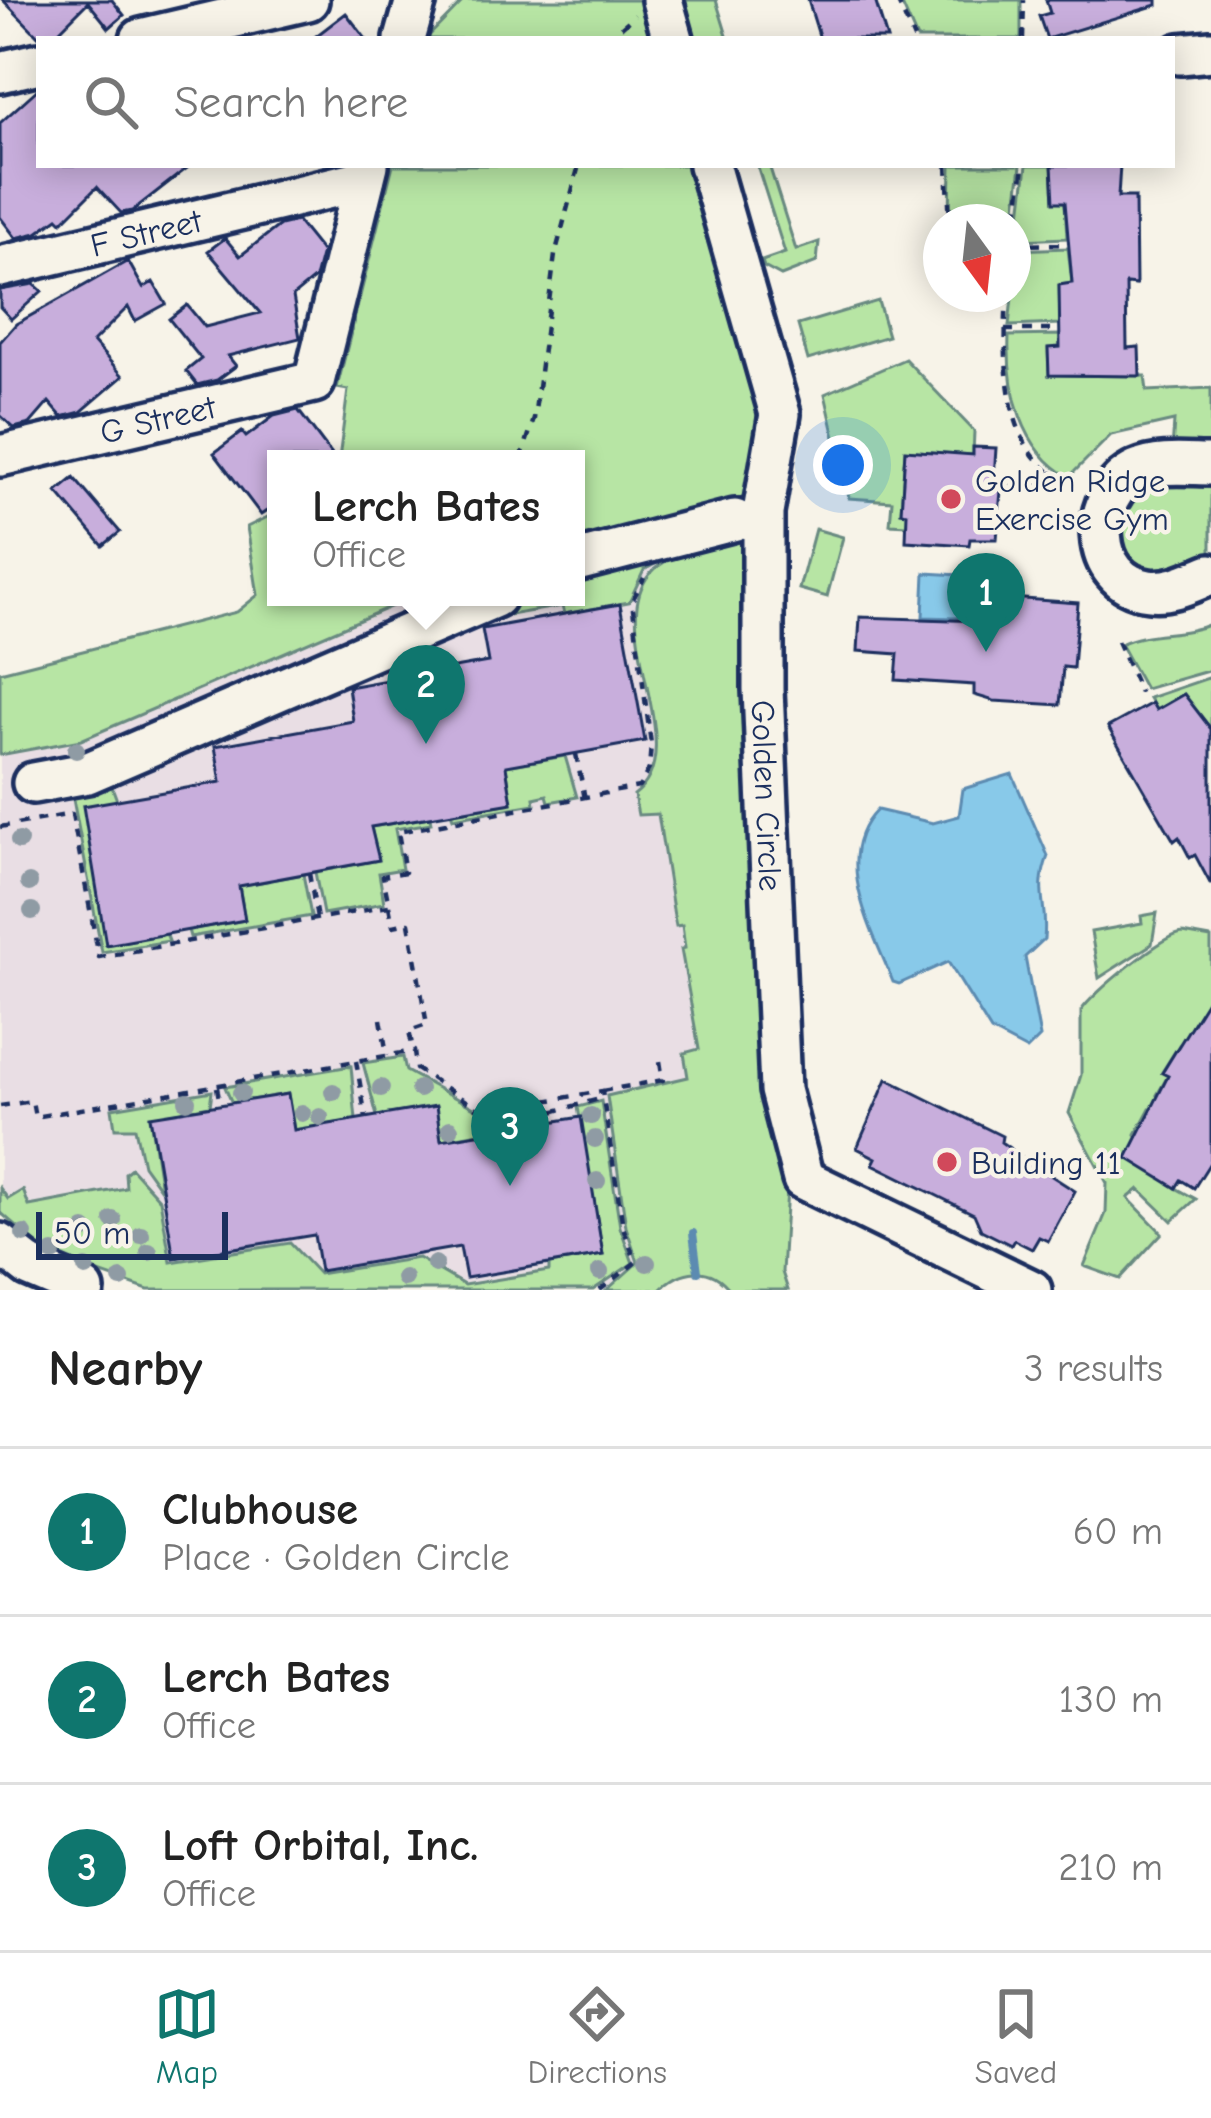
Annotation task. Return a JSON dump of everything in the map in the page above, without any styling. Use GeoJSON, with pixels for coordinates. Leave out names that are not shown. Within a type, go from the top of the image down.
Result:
{"type":"FeatureCollection","features":[{"type":"Feature","properties":{"kind":"street"},"geometry":{"type":"LineString","coordinates":[[154,36],[308,0]]}},
{"type":"Feature","properties":{"kind":"street"},"geometry":{"type":"LineString","coordinates":[[406,36],[416,0]]}},
{"type":"Feature","properties":{"kind":"street"},"geometry":{"type":"LineString","coordinates":[[662,0],[672,36]]}},
{"type":"Feature","properties":{"kind":"street"},"geometry":{"type":"LineString","coordinates":[[0,72],[36,64]]}},
{"type":"Feature","properties":{"kind":"street","name":"Golden Circle"},"geometry":{"type":"LineString","coordinates":[[710,168],[780,413],[763,513],[764,702],[780,1090],[803,1179],[1031,1290]]}},
{"type":"Feature","properties":{"kind":"street","name":"F Street"},"geometry":{"type":"LineString","coordinates":[[0,267],[366,173]]}},
{"type":"Feature","properties":{"kind":"street","name":"G Street"},"geometry":{"type":"LineString","coordinates":[[0,456],[314,382],[366,173]]}},
{"type":"Feature","properties":{"kind":"street"},"geometry":{"type":"LineString","coordinates":[[1211,465],[1137,471],[1118,485],[1100,524],[1108,562],[1127,583],[1149,590],[1178,588],[1211,574]]}},
{"type":"Feature","properties":{"kind":"street"},"geometry":{"type":"LineString","coordinates":[[585,559],[735,520]]}},
{"type":"Feature","properties":{"kind":"street"},"geometry":{"type":"LineString","coordinates":[[33,783],[87,773],[474,606]]}},
{"type":"Feature","properties":{"kind":"street"},"geometry":{"type":"LineString","coordinates":[[4,1255],[84,1290]]}},
{"type":"Feature","properties":{"kind":"path"},"geometry":{"type":"LineString","coordinates":[[897,0],[913,36]]}},
{"type":"Feature","properties":{"kind":"path"},"geometry":{"type":"LineString","coordinates":[[1023,36],[1024,0]]}},
{"type":"Feature","properties":{"kind":"path"},"geometry":{"type":"LineString","coordinates":[[524,450],[534,418],[555,255],[578,168]]}},
{"type":"Feature","properties":{"kind":"path"},"geometry":{"type":"LineString","coordinates":[[947,168],[949,204]]}},
{"type":"Feature","properties":{"kind":"path"},"geometry":{"type":"LineString","coordinates":[[1019,204],[1024,168]]}},
{"type":"Feature","properties":{"kind":"path"},"geometry":{"type":"LineString","coordinates":[[1031,246],[1068,244]]}},
{"type":"Feature","properties":{"kind":"path"},"geometry":{"type":"LineString","coordinates":[[1006,312],[1021,428],[1039,465],[1069,482]]}},
{"type":"Feature","properties":{"kind":"path"},"geometry":{"type":"LineString","coordinates":[[1005,330],[1060,330]]}},
{"type":"Feature","properties":{"kind":"path"},"geometry":{"type":"LineString","coordinates":[[1001,486],[1033,486],[1052,473]]}},
{"type":"Feature","properties":{"kind":"path"},"geometry":{"type":"LineString","coordinates":[[648,571],[632,601],[651,744],[649,770],[634,790],[398,832],[405,872],[383,876],[393,926],[409,923],[428,1025],[410,1031],[416,1069],[483,1112],[664,1080],[660,1061]]}},
{"type":"Feature","properties":{"kind":"path"},"geometry":{"type":"LineString","coordinates":[[1117,641],[1140,692]]}},
{"type":"Feature","properties":{"kind":"path"},"geometry":{"type":"LineString","coordinates":[[577,754],[585,799]]}},
{"type":"Feature","properties":{"kind":"path"},"geometry":{"type":"LineString","coordinates":[[0,827],[72,814],[99,957],[389,906]]}},
{"type":"Feature","properties":{"kind":"path"},"geometry":{"type":"LineString","coordinates":[[440,816],[442,824]]}},
{"type":"Feature","properties":{"kind":"path"},"geometry":{"type":"LineString","coordinates":[[309,873],[317,919]]}},
{"type":"Feature","properties":{"kind":"path"},"geometry":{"type":"LineString","coordinates":[[179,932],[181,943]]}},
{"type":"Feature","properties":{"kind":"path"},"geometry":{"type":"LineString","coordinates":[[381,1019],[387,1055]]}},
{"type":"Feature","properties":{"kind":"path"},"geometry":{"type":"LineString","coordinates":[[0,1106],[32,1101],[35,1117],[413,1051]]}},
{"type":"Feature","properties":{"kind":"path"},"geometry":{"type":"LineString","coordinates":[[356,1060],[366,1118]]}},
{"type":"Feature","properties":{"kind":"path"},"geometry":{"type":"LineString","coordinates":[[217,1085],[220,1105]]}},
{"type":"Feature","properties":{"kind":"path"},"geometry":{"type":"LineString","coordinates":[[505,1109],[508,1126],[602,1094]]}},
{"type":"Feature","properties":{"kind":"path"},"geometry":{"type":"LineString","coordinates":[[600,1290],[636,1262],[623,1227],[602,1094]]}},
{"type":"Feature","properties":{"kind":"shaded area"},"geometry":{"type":"Polygon","coordinates":[[[665,487],[732,1255],[648,1290],[154,1290],[0,1201],[0,747],[380,606],[585,606],[585,586],[665,487]]]}},
{"type":"Feature","properties":{"kind":"green space"},"geometry":{"type":"Polygon","coordinates":[[[464,0],[647,0],[657,36],[429,36],[464,0]]]}},
{"type":"Feature","properties":{"kind":"green space"},"geometry":{"type":"Polygon","coordinates":[[[685,0],[716,0],[727,36],[694,36],[685,0]]]}},
{"type":"Feature","properties":{"kind":"green space"},"geometry":{"type":"Polygon","coordinates":[[[900,0],[1021,0],[1021,36],[916,36],[900,0]]]}},
{"type":"Feature","properties":{"kind":"green space"},"geometry":{"type":"Polygon","coordinates":[[[392,168],[697,168],[757,392],[755,498],[585,544],[585,450],[340,450],[348,390],[337,388],[392,168]]]}},
{"type":"Feature","properties":{"kind":"green space"},"geometry":{"type":"Polygon","coordinates":[[[758,168],[770,168],[796,250],[819,242],[817,262],[781,276],[764,267],[762,261],[785,253],[758,168]]]}},
{"type":"Feature","properties":{"kind":"green space"},"geometry":{"type":"Polygon","coordinates":[[[951,168],[1021,168],[1016,204],[950,204],[951,168]]]}},
{"type":"Feature","properties":{"kind":"green space"},"geometry":{"type":"Polygon","coordinates":[[[1027,168],[1052,168],[1054,201],[1065,202],[1067,238],[1031,239],[1031,204],[1022,204],[1027,168]]]}},
{"type":"Feature","properties":{"kind":"green space"},"geometry":{"type":"Polygon","coordinates":[[[1068,248],[1072,283],[1059,285],[1060,324],[1009,326],[1010,312],[1031,312],[1031,249],[1068,248]]]}},
{"type":"Feature","properties":{"kind":"green space"},"geometry":{"type":"Polygon","coordinates":[[[878,301],[888,336],[808,360],[798,325],[878,301]]]}},
{"type":"Feature","properties":{"kind":"green space"},"geometry":{"type":"Polygon","coordinates":[[[1060,335],[1060,347],[1048,349],[1049,375],[1145,376],[1147,391],[1211,388],[1211,452],[1172,451],[1174,421],[1111,435],[1069,477],[1053,465],[1039,451],[1020,416],[1011,377],[1009,336],[1060,335]]]}},
{"type":"Feature","properties":{"kind":"green space"},"geometry":{"type":"Polygon","coordinates":[[[905,359],[974,431],[973,455],[905,450],[901,512],[908,513],[907,525],[890,524],[892,501],[849,498],[825,394],[905,359]]]}},
{"type":"Feature","properties":{"kind":"green space"},"geometry":{"type":"Polygon","coordinates":[[[1211,481],[1211,558],[1158,574],[1136,564],[1122,541],[1120,507],[1146,483],[1211,481]]]}},
{"type":"Feature","properties":{"kind":"green space"},"geometry":{"type":"Polygon","coordinates":[[[267,517],[267,606],[392,606],[81,740],[0,755],[0,672],[237,612],[258,595],[247,527],[267,517]]]}},
{"type":"Feature","properties":{"kind":"green space"},"geometry":{"type":"Polygon","coordinates":[[[815,529],[843,537],[827,597],[799,589],[815,529]]]}},
{"type":"Feature","properties":{"kind":"green space"},"geometry":{"type":"Polygon","coordinates":[[[753,534],[788,1172],[782,1272],[788,1290],[730,1290],[714,1276],[696,1272],[677,1277],[660,1290],[607,1290],[638,1262],[626,1227],[607,1096],[688,1077],[684,1053],[699,1049],[681,949],[685,948],[682,925],[676,926],[658,814],[638,815],[634,795],[650,775],[655,749],[637,624],[639,597],[650,574],[671,558],[753,534]]]}},
{"type":"Feature","properties":{"kind":"green space"},"geometry":{"type":"Polygon","coordinates":[[[694,543],[644,570],[629,602],[564,614],[562,606],[585,606],[585,574],[694,543]]]}},
{"type":"Feature","properties":{"kind":"green space"},"geometry":{"type":"Polygon","coordinates":[[[512,606],[562,606],[481,620],[512,606]]]}},
{"type":"Feature","properties":{"kind":"green space"},"geometry":{"type":"Polygon","coordinates":[[[1211,624],[1211,670],[1145,689],[1120,644],[1142,637],[1211,624]]]}},
{"type":"Feature","properties":{"kind":"green space"},"geometry":{"type":"Polygon","coordinates":[[[1211,677],[1211,729],[1184,695],[1156,710],[1149,698],[1211,677]]]}},
{"type":"Feature","properties":{"kind":"green space"},"geometry":{"type":"Polygon","coordinates":[[[565,756],[577,797],[549,802],[547,795],[534,798],[535,804],[453,818],[451,813],[512,803],[506,766],[565,756]]]}},
{"type":"Feature","properties":{"kind":"green space"},"geometry":{"type":"Polygon","coordinates":[[[111,784],[169,941],[102,952],[73,799],[47,798],[111,784]]]}},
{"type":"Feature","properties":{"kind":"green space"},"geometry":{"type":"Polygon","coordinates":[[[430,817],[431,823],[395,829],[402,869],[379,873],[384,903],[323,914],[315,872],[378,860],[371,827],[430,817]]]}},
{"type":"Feature","properties":{"kind":"green space"},"geometry":{"type":"Polygon","coordinates":[[[303,874],[311,916],[190,937],[188,930],[245,920],[239,886],[303,874]]]}},
{"type":"Feature","properties":{"kind":"green space"},"geometry":{"type":"Polygon","coordinates":[[[1157,913],[1152,944],[1099,978],[1091,932],[1142,923],[1141,916],[1157,913]]]}},
{"type":"Feature","properties":{"kind":"green space"},"geometry":{"type":"Polygon","coordinates":[[[1183,933],[1211,938],[1211,998],[1192,1025],[1195,1029],[1185,1047],[1179,1045],[1162,1072],[1168,1076],[1157,1095],[1163,1100],[1157,1110],[1150,1108],[1136,1134],[1176,1188],[1196,1199],[1172,1221],[1139,1189],[1128,1198],[1162,1233],[1120,1279],[1084,1266],[1106,1213],[1107,1183],[1069,1113],[1081,1075],[1081,1011],[1129,966],[1183,933]]]}},
{"type":"Feature","properties":{"kind":"green space"},"geometry":{"type":"Polygon","coordinates":[[[403,1057],[406,1071],[487,1115],[490,1131],[441,1140],[436,1107],[377,1116],[363,1063],[403,1057]]]}},
{"type":"Feature","properties":{"kind":"green space"},"geometry":{"type":"Polygon","coordinates":[[[351,1066],[356,1120],[294,1130],[288,1094],[232,1103],[225,1087],[351,1066]]]}},
{"type":"Feature","properties":{"kind":"green space"},"geometry":{"type":"Polygon","coordinates":[[[212,1091],[210,1106],[150,1117],[161,1190],[143,1165],[135,1128],[115,1128],[112,1108],[212,1091]]]}},
{"type":"Feature","properties":{"kind":"green space"},"geometry":{"type":"Polygon","coordinates":[[[601,1101],[620,1227],[633,1263],[593,1290],[148,1290],[50,1256],[0,1212],[0,1188],[8,1199],[23,1190],[29,1206],[126,1188],[125,1173],[131,1168],[160,1200],[171,1262],[290,1243],[319,1274],[418,1258],[464,1285],[549,1271],[549,1264],[603,1255],[578,1107],[601,1101]]]}},
{"type":"Feature","properties":{"kind":"water"},"geometry":{"type":"Polygon","coordinates":[[[925,573],[960,575],[958,618],[923,617],[925,573]]]}},
{"type":"Feature","properties":{"kind":"water"},"geometry":{"type":"Polygon","coordinates":[[[1012,774],[1048,856],[1042,880],[1044,939],[1025,957],[1040,1037],[1027,1050],[991,1031],[948,962],[899,984],[893,982],[867,918],[856,872],[863,829],[877,810],[933,823],[959,816],[963,789],[1012,774]]]}},
{"type":"Feature","properties":{"kind":"building"},"geometry":{"type":"Polygon","coordinates":[[[3,0],[112,0],[124,15],[109,28],[88,2],[54,36],[38,36],[3,0]]]}},
{"type":"Feature","properties":{"kind":"building"},"geometry":{"type":"Polygon","coordinates":[[[808,0],[875,0],[886,36],[819,36],[808,0]]]}},
{"type":"Feature","properties":{"kind":"building"},"geometry":{"type":"Polygon","coordinates":[[[1046,0],[1157,0],[1157,5],[1057,36],[1046,36],[1039,16],[1050,13],[1046,0]]]}},
{"type":"Feature","properties":{"kind":"building"},"geometry":{"type":"Polygon","coordinates":[[[346,13],[364,36],[316,36],[346,13]]]}},
{"type":"Feature","properties":{"kind":"building"},"geometry":{"type":"Polygon","coordinates":[[[36,91],[36,168],[187,168],[132,211],[121,213],[97,187],[62,222],[58,218],[37,233],[16,238],[0,217],[0,123],[36,91]]]}},
{"type":"Feature","properties":{"kind":"building"},"geometry":{"type":"Polygon","coordinates":[[[1052,168],[1120,168],[1118,197],[1135,197],[1136,285],[1126,284],[1127,348],[1139,347],[1140,376],[1049,375],[1048,348],[1060,347],[1059,285],[1072,283],[1065,202],[1054,202],[1052,168]]]}},
{"type":"Feature","properties":{"kind":"building"},"geometry":{"type":"Polygon","coordinates":[[[297,221],[322,252],[315,278],[293,296],[300,338],[228,356],[236,366],[217,380],[197,385],[186,371],[201,359],[169,319],[187,305],[205,327],[260,313],[208,251],[225,238],[240,256],[280,225],[297,221]]]}},
{"type":"Feature","properties":{"kind":"building"},"geometry":{"type":"Polygon","coordinates":[[[128,261],[143,288],[153,282],[166,304],[135,321],[128,307],[93,342],[123,376],[81,412],[62,417],[49,402],[30,424],[14,428],[0,415],[0,342],[16,324],[128,261]]]}},
{"type":"Feature","properties":{"kind":"building"},"geometry":{"type":"Polygon","coordinates":[[[34,284],[42,291],[11,319],[0,307],[0,290],[34,284]]]}},
{"type":"Feature","properties":{"kind":"building"},"geometry":{"type":"Polygon","coordinates":[[[298,410],[328,450],[267,450],[267,511],[261,515],[214,453],[274,416],[298,410]]]}},
{"type":"Feature","properties":{"kind":"building","name":"Golden Ridge Exercise Gym"},"geometry":{"type":"Polygon","coordinates":[[[973,447],[996,448],[994,478],[1002,478],[997,539],[970,539],[969,545],[906,541],[907,513],[901,512],[905,450],[973,455],[973,447]]]}},
{"type":"Feature","properties":{"kind":"building"},"geometry":{"type":"Polygon","coordinates":[[[74,478],[120,532],[103,546],[57,492],[74,478]]]}},
{"type":"Feature","properties":{"kind":"building"},"geometry":{"type":"Polygon","coordinates":[[[981,596],[1078,603],[1073,668],[1063,667],[1060,705],[994,701],[974,695],[974,685],[896,680],[898,654],[858,651],[860,617],[980,621],[981,596]]]}},
{"type":"Feature","properties":{"kind":"building"},"geometry":{"type":"Polygon","coordinates":[[[620,604],[645,741],[506,766],[512,803],[371,827],[379,860],[239,886],[245,920],[106,945],[83,806],[221,782],[215,746],[353,721],[348,687],[488,662],[482,629],[620,604]]]}},
{"type":"Feature","properties":{"kind":"building"},"geometry":{"type":"Polygon","coordinates":[[[1184,694],[1211,729],[1211,885],[1195,855],[1190,858],[1179,837],[1174,841],[1108,727],[1152,703],[1156,710],[1184,694]]]}},
{"type":"Feature","properties":{"kind":"building"},"geometry":{"type":"Polygon","coordinates":[[[1211,994],[1211,1161],[1194,1188],[1181,1180],[1176,1188],[1127,1158],[1168,1076],[1162,1073],[1211,994]]]}},
{"type":"Feature","properties":{"kind":"building","name":"Building 11"},"geometry":{"type":"Polygon","coordinates":[[[887,1079],[1002,1136],[1001,1142],[1075,1191],[1048,1241],[1039,1237],[1032,1249],[1014,1240],[1011,1245],[981,1230],[974,1214],[873,1164],[876,1158],[857,1148],[887,1079]]]}},
{"type":"Feature","properties":{"kind":"building"},"geometry":{"type":"Polygon","coordinates":[[[288,1094],[294,1130],[436,1106],[441,1140],[581,1117],[603,1255],[466,1278],[460,1247],[320,1271],[314,1235],[174,1258],[150,1116],[288,1094]]]}},
{"type":"Feature","properties":{"kind":"waterway"},"geometry":{"type":"LineString","coordinates":[[693,1233],[698,1272]]}},
{"type":"Feature","properties":{"kind":"place","name":"Golden Ridge Exercise Gym"},"geometry":{"type":"Point","coordinates":[951,499]}},
{"type":"Feature","properties":{"kind":"place","name":"Clubhouse"},"geometry":{"type":"Point","coordinates":[986,652]}},
{"type":"Feature","properties":{"kind":"place","name":"Lerch Bates"},"geometry":{"type":"Point","coordinates":[426,744]}},
{"type":"Feature","properties":{"kind":"place","name":"Building 11"},"geometry":{"type":"Point","coordinates":[947,1162]}},
{"type":"Feature","properties":{"kind":"place","name":"Loft Orbital, Inc."},"geometry":{"type":"Point","coordinates":[510,1186]}}]}
